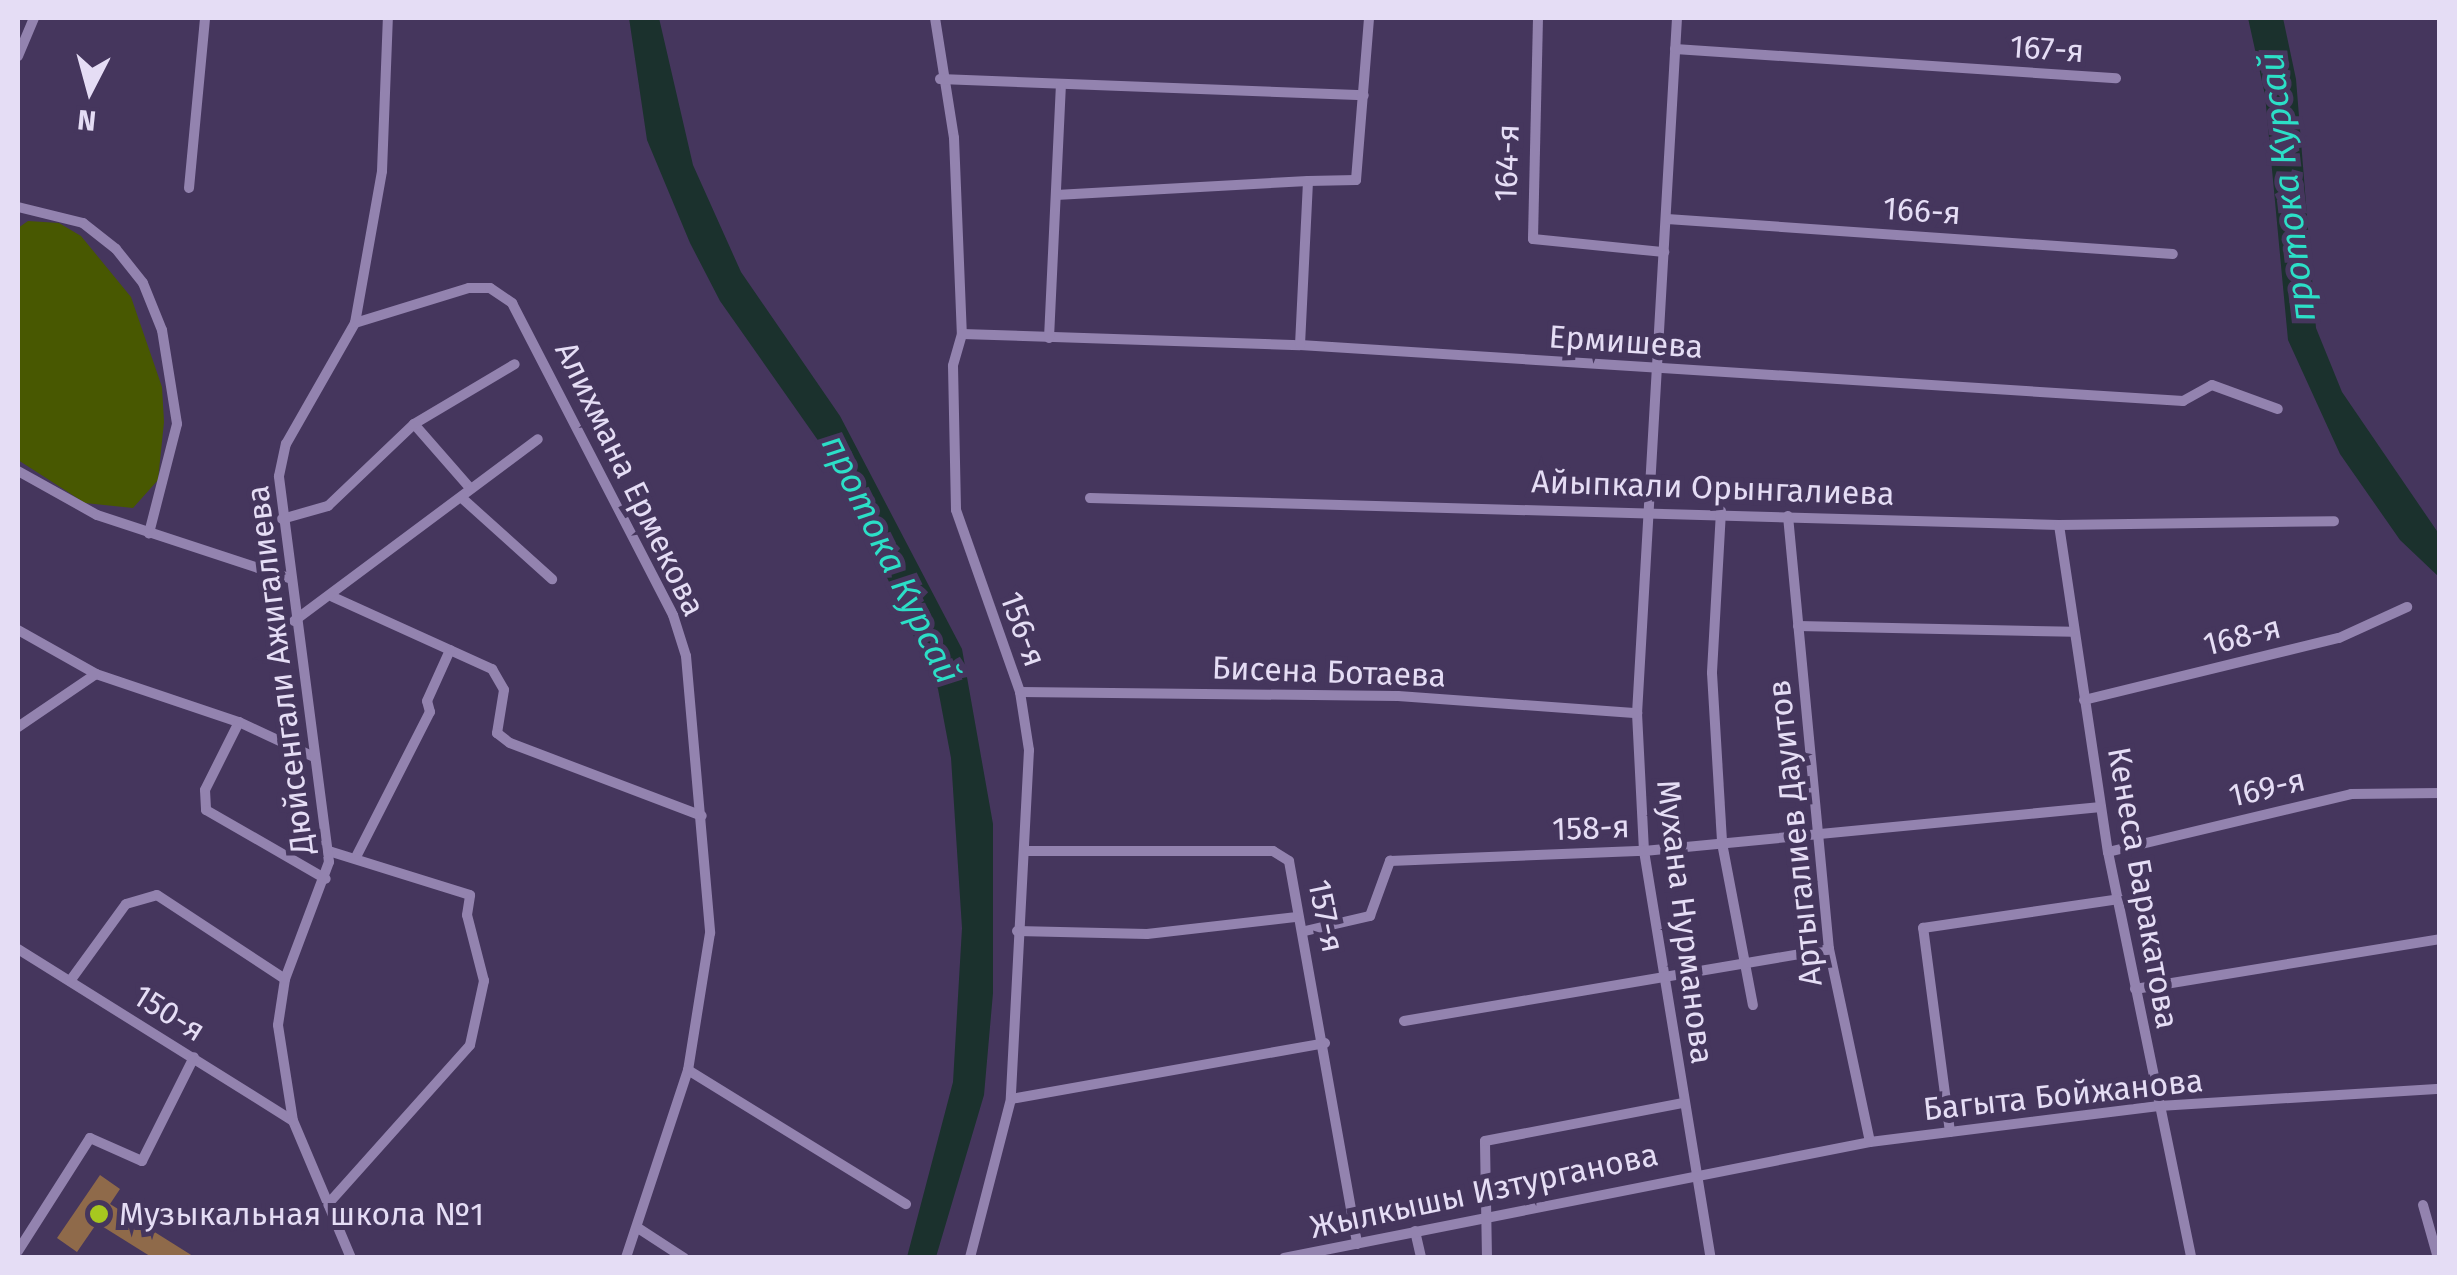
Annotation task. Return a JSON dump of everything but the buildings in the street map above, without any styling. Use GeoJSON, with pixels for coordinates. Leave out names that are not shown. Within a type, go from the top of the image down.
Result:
{"type":"FeatureCollection","features":[{"type":"Feature","properties":{"kind":"street"},"geometry":{"type":"LineString","coordinates":[[18,56],[34,18]]}},
{"type":"Feature","properties":{"kind":"street"},"geometry":{"type":"LineString","coordinates":[[188,188],[204,18]]}},
{"type":"Feature","properties":{"kind":"street","name":"Дюйсенгали Ажигалиева"},"geometry":{"type":"LineString","coordinates":[[351,1258],[293,1120],[278,1025],[285,978],[326,880],[329,850],[312,756],[282,519],[286,444],[355,323],[382,170],[388,18]]}},
{"type":"Feature","properties":{"kind":"street","name":"156-я"},"geometry":{"type":"LineString","coordinates":[[935,18],[940,79],[954,138],[962,334],[953,366],[956,510],[1020,692],[1029,750],[1011,1099],[970,1258]]}},
{"type":"Feature","properties":{"kind":"street"},"geometry":{"type":"LineString","coordinates":[[1056,195],[1356,180],[1368,18]]}},
{"type":"Feature","properties":{"kind":"street","name":"164-я"},"geometry":{"type":"LineString","coordinates":[[1538,18],[1533,239],[1664,252]]}},
{"type":"Feature","properties":{"kind":"street","name":"Мухана Нурманова"},"geometry":{"type":"LineString","coordinates":[[1677,18],[1637,713],[1644,851],[1711,1258]]}},
{"type":"Feature","properties":{"kind":"street","name":"167-я"},"geometry":{"type":"LineString","coordinates":[[1675,50],[2116,78]]}},
{"type":"Feature","properties":{"kind":"street"},"geometry":{"type":"LineString","coordinates":[[940,79],[1364,94]]}},
{"type":"Feature","properties":{"kind":"street"},"geometry":{"type":"LineString","coordinates":[[1049,338],[1061,86]]}},
{"type":"Feature","properties":{"kind":"street"},"geometry":{"type":"LineString","coordinates":[[1300,344],[1308,180]]}},
{"type":"Feature","properties":{"kind":"street"},"geometry":{"type":"LineString","coordinates":[[18,207],[83,222],[116,249],[142,283],[162,330],[177,424],[149,533]]}},
{"type":"Feature","properties":{"kind":"street","name":"166-я"},"geometry":{"type":"LineString","coordinates":[[1666,219],[2173,254]]}},
{"type":"Feature","properties":{"kind":"street","name":"Алихмана Ермекова"},"geometry":{"type":"LineString","coordinates":[[355,323],[469,288],[490,288],[523,318],[673,615],[692,694],[710,933],[688,1070],[626,1258]]}},
{"type":"Feature","properties":{"kind":"street","name":"Ермишева"},"geometry":{"type":"LineString","coordinates":[[962,334],[1300,344],[2183,401],[2212,385],[2278,409]]}},
{"type":"Feature","properties":{"kind":"street"},"geometry":{"type":"LineString","coordinates":[[282,519],[328,506],[414,424],[515,364]]}},
{"type":"Feature","properties":{"kind":"street"},"geometry":{"type":"LineString","coordinates":[[414,424],[471,489]]}},
{"type":"Feature","properties":{"kind":"street"},"geometry":{"type":"LineString","coordinates":[[294,621],[332,597],[538,439]]}},
{"type":"Feature","properties":{"kind":"street"},"geometry":{"type":"LineString","coordinates":[[18,471],[149,533],[289,578]]}},
{"type":"Feature","properties":{"kind":"street","name":"Айыпкали Орынгалиева"},"geometry":{"type":"LineString","coordinates":[[1090,498],[1649,509],[2059,524],[2334,521]]}},
{"type":"Feature","properties":{"kind":"street"},"geometry":{"type":"LineString","coordinates":[[463,499],[552,579]]}},
{"type":"Feature","properties":{"kind":"street"},"geometry":{"type":"LineString","coordinates":[[1722,512],[1712,673],[1722,843],[1742,964],[1753,1005]]}},
{"type":"Feature","properties":{"kind":"street","name":"Артыгалиев Дауитов"},"geometry":{"type":"LineString","coordinates":[[1788,516],[1829,949],[1870,1142]]}},
{"type":"Feature","properties":{"kind":"street","name":"Кенеса Баракатова"},"geometry":{"type":"LineString","coordinates":[[2059,524],[2108,852],[2191,1258]]}},
{"type":"Feature","properties":{"kind":"street"},"geometry":{"type":"LineString","coordinates":[[332,597],[450,650],[499,677],[497,734],[510,743],[702,816]]}},
{"type":"Feature","properties":{"kind":"street","name":"168-я"},"geometry":{"type":"LineString","coordinates":[[2084,700],[2339,638],[2406,607]]}},
{"type":"Feature","properties":{"kind":"street"},"geometry":{"type":"LineString","coordinates":[[1798,626],[2073,632]]}},
{"type":"Feature","properties":{"kind":"street"},"geometry":{"type":"LineString","coordinates":[[18,630],[96,674],[238,722],[312,756]]}},
{"type":"Feature","properties":{"kind":"street"},"geometry":{"type":"LineString","coordinates":[[356,857],[430,712],[428,700],[450,650]]}},
{"type":"Feature","properties":{"kind":"street"},"geometry":{"type":"LineString","coordinates":[[18,727],[96,674]]}},
{"type":"Feature","properties":{"kind":"street","name":"Бисена Ботаева"},"geometry":{"type":"LineString","coordinates":[[1020,692],[1398,696],[1637,713]]}},
{"type":"Feature","properties":{"kind":"street"},"geometry":{"type":"LineString","coordinates":[[238,722],[205,790],[206,810],[326,880]]}},
{"type":"Feature","properties":{"kind":"street","name":"169-я"},"geometry":{"type":"LineString","coordinates":[[2108,852],[2351,794],[2440,793]]}},
{"type":"Feature","properties":{"kind":"street","name":"158-я"},"geometry":{"type":"LineString","coordinates":[[1304,932],[1370,916],[1390,861],[1644,851],[2101,807]]}},
{"type":"Feature","properties":{"kind":"street"},"geometry":{"type":"LineString","coordinates":[[328,1204],[470,1045],[481,1018],[484,980],[467,914],[470,895],[329,850]]}},
{"type":"Feature","properties":{"kind":"street","name":"157-я"},"geometry":{"type":"LineString","coordinates":[[1026,851],[1272,851],[1289,861],[1325,1043],[1357,1244]]}},
{"type":"Feature","properties":{"kind":"street"},"geometry":{"type":"LineString","coordinates":[[70,981],[126,904],[157,895],[285,978]]}},
{"type":"Feature","properties":{"kind":"street"},"geometry":{"type":"LineString","coordinates":[[1950,1132],[1923,928],[2118,898]]}},
{"type":"Feature","properties":{"kind":"street"},"geometry":{"type":"LineString","coordinates":[[1018,930],[1148,934],[1298,917]]}},
{"type":"Feature","properties":{"kind":"street"},"geometry":{"type":"LineString","coordinates":[[2135,988],[2440,939]]}},
{"type":"Feature","properties":{"kind":"street","name":"150-я"},"geometry":{"type":"LineString","coordinates":[[18,949],[293,1120]]}},
{"type":"Feature","properties":{"kind":"street"},"geometry":{"type":"LineString","coordinates":[[1404,1021],[1829,949]]}},
{"type":"Feature","properties":{"kind":"street"},"geometry":{"type":"LineString","coordinates":[[1011,1099],[1325,1043]]}},
{"type":"Feature","properties":{"kind":"street"},"geometry":{"type":"LineString","coordinates":[[18,1251],[90,1138],[142,1161],[194,1057]]}},
{"type":"Feature","properties":{"kind":"street"},"geometry":{"type":"LineString","coordinates":[[688,1070],[906,1204]]}},
{"type":"Feature","properties":{"kind":"street","name":"Багыта Бойжанова"},"geometry":{"type":"LineString","coordinates":[[1695,1173],[1870,1142],[2159,1106],[2440,1089]]}},
{"type":"Feature","properties":{"kind":"street"},"geometry":{"type":"LineString","coordinates":[[1487,1258],[1481,1222],[1486,1140],[1684,1103]]}},
{"type":"Feature","properties":{"kind":"street","name":"Жылкышы Изтурганова"},"geometry":{"type":"LineString","coordinates":[[1284,1258],[1481,1222],[1695,1173]]}},
{"type":"Feature","properties":{"kind":"street"},"geometry":{"type":"LineString","coordinates":[[2423,1206],[2438,1258]]}},
{"type":"Feature","properties":{"kind":"street"},"geometry":{"type":"LineString","coordinates":[[638,1228],[684,1258]]}},
{"type":"Feature","properties":{"kind":"street"},"geometry":{"type":"LineString","coordinates":[[1416,1232],[1421,1258]]}},
{"type":"Feature","properties":{"kind":"green space"},"geometry":{"type":"Polygon","coordinates":[[[28,221],[59,223],[81,236],[131,297],[162,387],[164,422],[158,480],[133,508],[85,503],[18,460],[18,228],[28,221]]]}},
{"type":"Feature","properties":{"kind":"water","name":"протока Курсай"},"geometry":{"type":"Polygon","coordinates":[[[629,18],[659,18],[693,165],[741,272],[840,416],[962,649],[993,824],[993,993],[984,1095],[936,1257],[907,1257],[953,1082],[962,928],[951,758],[938,689],[836,466],[720,301],[690,243],[647,140],[629,18]]]}},
{"type":"Feature","properties":{"kind":"water","name":"протока Курсай"},"geometry":{"type":"Polygon","coordinates":[[[2248,18],[2283,18],[2296,79],[2316,328],[2342,392],[2439,534],[2439,577],[2400,540],[2340,454],[2288,340],[2265,95],[2248,18]]]}},
{"type":"Feature","properties":{"kind":"place","name":"Музыкальная школа №1"},"geometry":{"type":"Point","coordinates":[99,1214]}}]}
